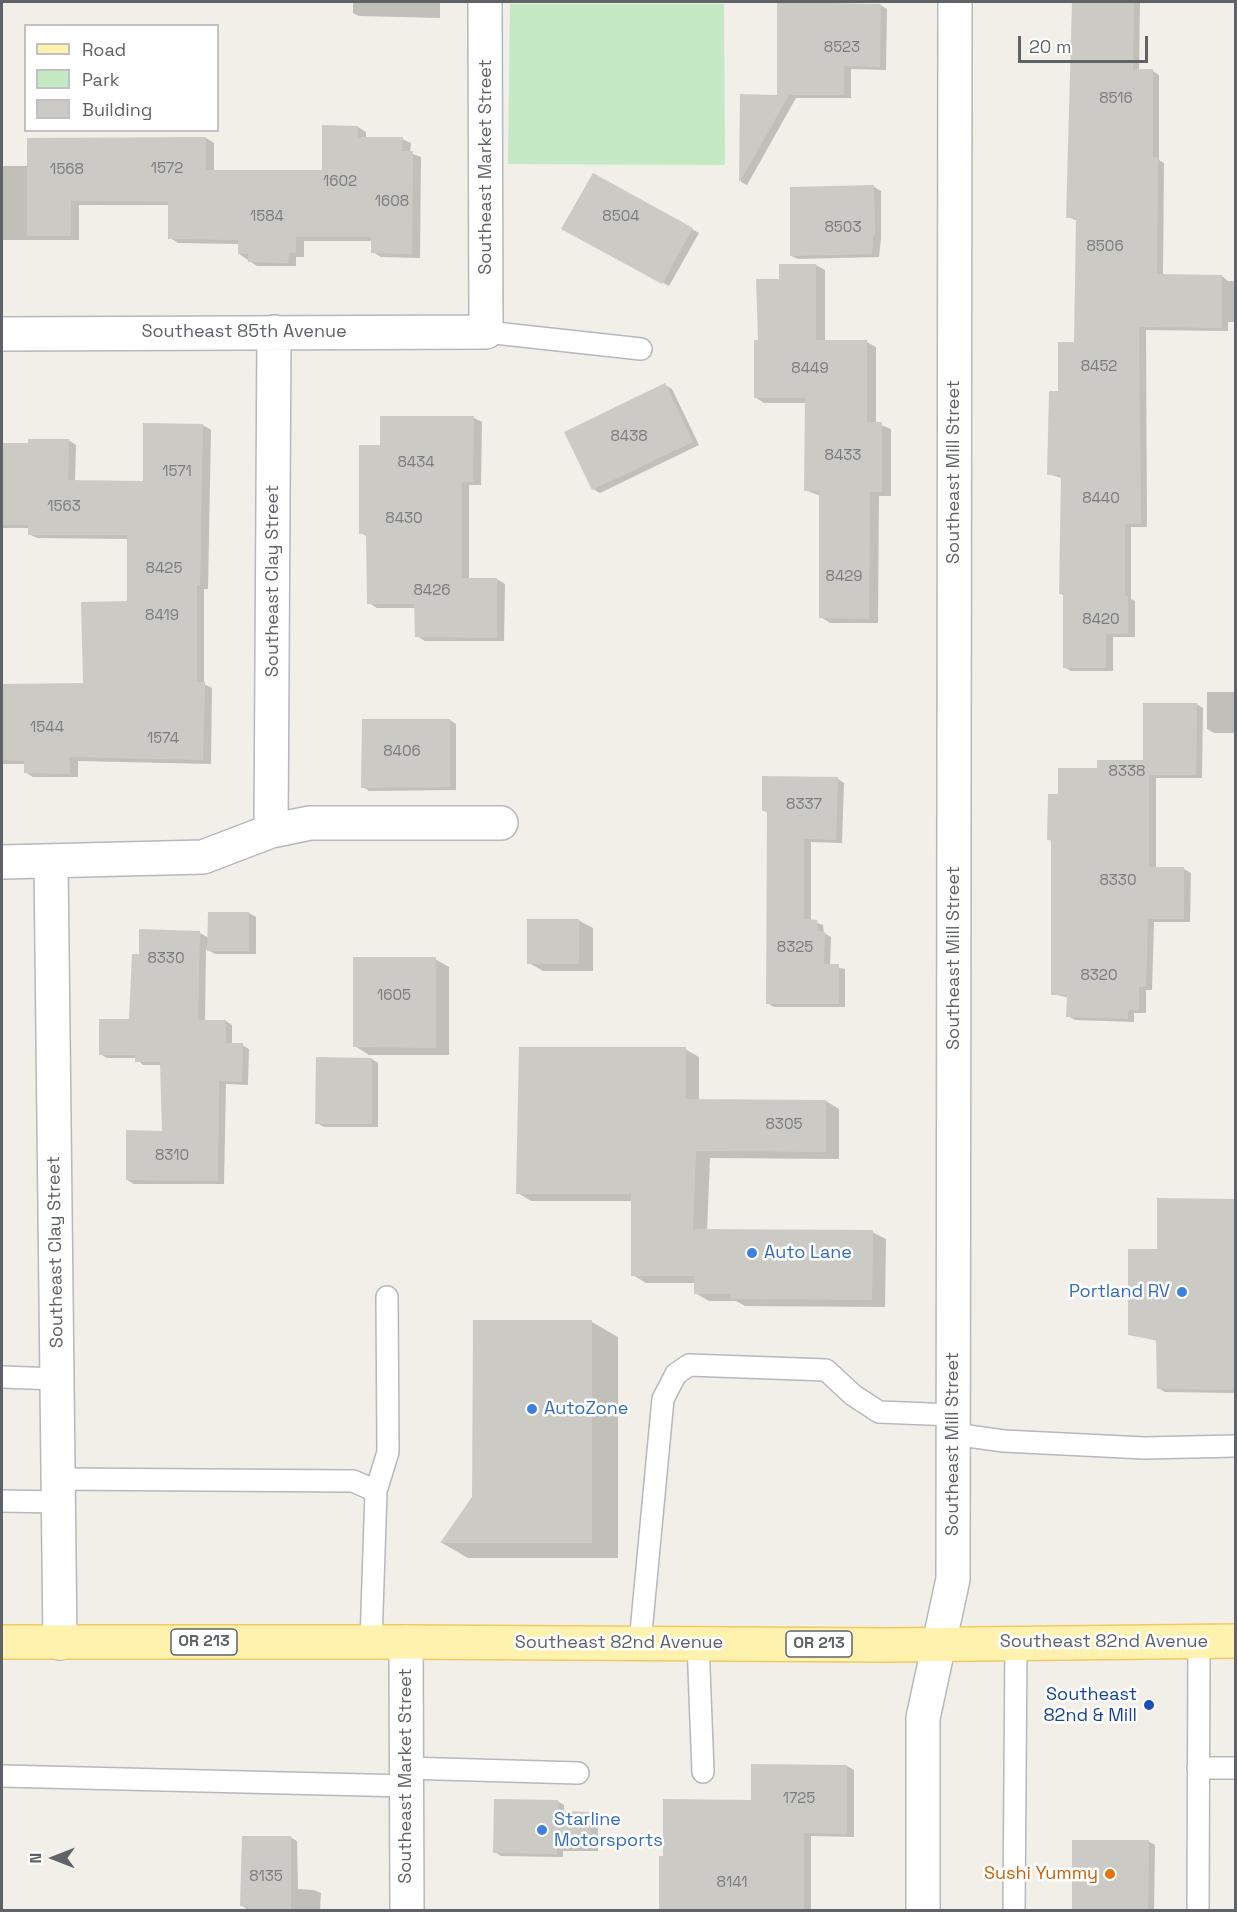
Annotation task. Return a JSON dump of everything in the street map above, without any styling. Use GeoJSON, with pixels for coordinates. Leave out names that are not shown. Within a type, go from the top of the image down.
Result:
{"type":"FeatureCollection","features":[{"type":"Feature","properties":{"kind":"main road","name":"Southeast 82nd Avenue"},"geometry":{"type":"LineString","coordinates":[[2,1642],[406,1641],[939,1644],[1236,1641]]}},
{"type":"Feature","properties":{"kind":"street","name":"Southeast Market Street"},"geometry":{"type":"LineString","coordinates":[[485,2],[486,332]]}},
{"type":"Feature","properties":{"kind":"street","name":"Southeast Mill Street"},"geometry":{"type":"LineString","coordinates":[[923,1911],[923,1718],[953,1579],[955,2]]}},
{"type":"Feature","properties":{"kind":"street","name":"Southeast Clay Street"},"geometry":{"type":"LineString","coordinates":[[271,831],[274,332]]}},
{"type":"Feature","properties":{"kind":"street","name":"Southeast 85th Avenue"},"geometry":{"type":"LineString","coordinates":[[2,334],[486,332]]}},
{"type":"Feature","properties":{"kind":"street"},"geometry":{"type":"LineString","coordinates":[[2,862],[203,857],[271,831],[310,823],[501,823]]}},
{"type":"Feature","properties":{"kind":"street","name":"Southeast Clay Street"},"geometry":{"type":"LineString","coordinates":[[51,862],[60,1643]]}},
{"type":"Feature","properties":{"kind":"street","name":"Southeast Market Street"},"geometry":{"type":"LineString","coordinates":[[406,1641],[407,1911]]}},
{"type":"Feature","properties":{"kind":"lane"},"geometry":{"type":"LineString","coordinates":[[486,332],[641,349]]}},
{"type":"Feature","properties":{"kind":"lane"},"geometry":{"type":"LineString","coordinates":[[371,1641],[376,1491],[388,1452],[387,1297]]}},
{"type":"Feature","properties":{"kind":"lane"},"geometry":{"type":"LineString","coordinates":[[640,1642],[663,1399],[676,1374],[690,1365],[826,1370],[852,1395],[879,1412],[953,1425],[1004,1442],[1144,1448],[1236,1446]]}},
{"type":"Feature","properties":{"kind":"lane"},"geometry":{"type":"LineString","coordinates":[[2,1377],[57,1379]]}},
{"type":"Feature","properties":{"kind":"lane"},"geometry":{"type":"LineString","coordinates":[[2,1501],[58,1491],[352,1481],[376,1491]]}},
{"type":"Feature","properties":{"kind":"lane"},"geometry":{"type":"LineString","coordinates":[[1198,1911],[1199,1641]]}},
{"type":"Feature","properties":{"kind":"lane"},"geometry":{"type":"LineString","coordinates":[[1014,1911],[1016,1642]]}},
{"type":"Feature","properties":{"kind":"lane"},"geometry":{"type":"LineString","coordinates":[[698,1643],[703,1772]]}},
{"type":"Feature","properties":{"kind":"lane"},"geometry":{"type":"LineString","coordinates":[[1198,1768],[1236,1768]]}},
{"type":"Feature","properties":{"kind":"lane"},"geometry":{"type":"LineString","coordinates":[[2,1776],[406,1777],[578,1773]]}},
{"type":"Feature","properties":{"kind":"green space"},"geometry":{"type":"Polygon","coordinates":[[[510,4],[724,4],[725,165],[508,164],[510,4]]]}},
{"type":"Feature","properties":{"kind":"building"},"geometry":{"type":"Polygon","coordinates":[[[777,2],[881,4],[880,67],[844,66],[844,95],[789,95],[739,183],[740,94],[777,95],[777,2]]]}},
{"type":"Feature","properties":{"kind":"building"},"geometry":{"type":"Polygon","coordinates":[[[1072,2],[1134,2],[1133,69],[1153,69],[1153,157],[1158,157],[1157,274],[1222,275],[1222,328],[1139,327],[1141,524],[1125,524],[1125,596],[1128,596],[1128,634],[1106,634],[1106,668],[1063,668],[1063,594],[1059,594],[1061,475],[1047,475],[1049,391],[1058,391],[1058,342],[1074,342],[1076,218],[1066,218],[1072,2]]]}},
{"type":"Feature","properties":{"kind":"building"},"geometry":{"type":"Polygon","coordinates":[[[322,125],[358,126],[358,137],[403,137],[402,151],[413,151],[412,254],[371,253],[371,237],[296,237],[296,253],[289,253],[288,263],[248,262],[248,254],[238,254],[238,240],[168,239],[168,202],[71,201],[71,236],[27,236],[27,138],[206,137],[206,170],[322,170],[322,125]]]}},
{"type":"Feature","properties":{"kind":"building"},"geometry":{"type":"Polygon","coordinates":[[[593,173],[693,228],[662,284],[561,229],[593,173]]]}},
{"type":"Feature","properties":{"kind":"building"},"geometry":{"type":"Polygon","coordinates":[[[874,185],[875,235],[873,235],[872,254],[790,256],[790,187],[874,185]]]}},
{"type":"Feature","properties":{"kind":"building"},"geometry":{"type":"Polygon","coordinates":[[[779,264],[816,264],[816,340],[867,340],[867,422],[882,422],[882,492],[870,492],[869,619],[819,618],[819,491],[804,491],[805,398],[754,398],[754,340],[758,340],[756,279],[779,279],[779,264]]]}},
{"type":"Feature","properties":{"kind":"building"},"geometry":{"type":"Polygon","coordinates":[[[665,383],[693,442],[592,490],[564,432],[665,383]]]}},
{"type":"Feature","properties":{"kind":"building"},"geometry":{"type":"Polygon","coordinates":[[[380,416],[474,416],[473,482],[462,482],[462,578],[497,578],[497,638],[415,637],[414,604],[367,604],[366,534],[359,534],[359,445],[380,445],[380,416]]]}},
{"type":"Feature","properties":{"kind":"building"},"geometry":{"type":"Polygon","coordinates":[[[143,423],[203,424],[200,585],[197,585],[197,682],[205,682],[203,760],[70,757],[70,774],[24,773],[24,761],[2,760],[2,684],[83,683],[81,602],[127,601],[127,535],[28,535],[28,525],[2,525],[2,443],[28,443],[28,439],[69,439],[68,480],[143,481],[143,423]]]}},
{"type":"Feature","properties":{"kind":"building"},"geometry":{"type":"Polygon","coordinates":[[[1143,703],[1197,703],[1196,775],[1149,775],[1149,867],[1184,867],[1184,919],[1148,919],[1146,987],[1139,987],[1139,1010],[1128,1010],[1128,1019],[1066,1017],[1067,995],[1051,995],[1051,840],[1047,840],[1048,794],[1058,794],[1058,768],[1097,768],[1097,760],[1143,760],[1143,703]]]}},
{"type":"Feature","properties":{"kind":"building"},"geometry":{"type":"Polygon","coordinates":[[[362,719],[450,719],[450,787],[361,788],[362,719]]]}},
{"type":"Feature","properties":{"kind":"building"},"geometry":{"type":"Polygon","coordinates":[[[762,776],[838,777],[836,840],[804,839],[804,919],[817,920],[818,931],[825,932],[824,964],[839,964],[839,1004],[766,1004],[767,811],[762,811],[762,776]]]}},
{"type":"Feature","properties":{"kind":"building"},"geometry":{"type":"Polygon","coordinates":[[[208,912],[249,912],[249,951],[207,951],[208,912]]]}},
{"type":"Feature","properties":{"kind":"building"},"geometry":{"type":"Polygon","coordinates":[[[527,919],[579,919],[579,964],[527,964],[527,919]]]}},
{"type":"Feature","properties":{"kind":"building"},"geometry":{"type":"Polygon","coordinates":[[[139,929],[200,931],[198,1020],[226,1020],[226,1043],[243,1043],[242,1082],[219,1081],[218,1181],[126,1180],[126,1130],[162,1131],[160,1062],[135,1062],[135,1055],[99,1055],[99,1019],[129,1019],[132,954],[139,954],[139,929]]]}},
{"type":"Feature","properties":{"kind":"building"},"geometry":{"type":"Polygon","coordinates":[[[353,957],[436,957],[436,1048],[353,1047],[353,957]]]}},
{"type":"Feature","properties":{"kind":"building"},"geometry":{"type":"Polygon","coordinates":[[[519,1047],[686,1047],[686,1099],[826,1100],[826,1152],[696,1151],[693,1229],[873,1230],[872,1300],[730,1299],[730,1294],[694,1294],[694,1276],[631,1276],[631,1194],[516,1194],[519,1047]]]}},
{"type":"Feature","properties":{"kind":"building"},"geometry":{"type":"Polygon","coordinates":[[[316,1057],[372,1058],[372,1124],[315,1124],[316,1057]]]}},
{"type":"Feature","properties":{"kind":"building","name":"Portland RV"},"geometry":{"type":"Polygon","coordinates":[[[1157,1198],[1236,1199],[1236,1390],[1157,1389],[1156,1340],[1128,1335],[1128,1249],[1157,1249],[1157,1198]]]}},
{"type":"Feature","properties":{"kind":"building","name":"AutoZone"},"geometry":{"type":"Polygon","coordinates":[[[473,1320],[592,1320],[592,1543],[440,1543],[472,1497],[473,1320]]]}},
{"type":"Feature","properties":{"kind":"building"},"geometry":{"type":"Polygon","coordinates":[[[751,1764],[847,1765],[847,1834],[804,1833],[804,1911],[659,1911],[659,1856],[663,1856],[663,1799],[751,1800],[751,1764]]]}},
{"type":"Feature","properties":{"kind":"building","name":"Starline Motorsports"},"geometry":{"type":"Polygon","coordinates":[[[494,1799],[558,1800],[558,1811],[591,1812],[591,1848],[557,1848],[557,1854],[493,1853],[494,1799]]]}},
{"type":"Feature","properties":{"kind":"building"},"geometry":{"type":"Polygon","coordinates":[[[242,1836],[291,1836],[291,1911],[248,1911],[248,1906],[240,1906],[242,1836]]]}},
{"type":"Feature","properties":{"kind":"building","name":"Sushi Yummy"},"geometry":{"type":"Polygon","coordinates":[[[1072,1840],[1149,1840],[1148,1911],[1072,1911],[1072,1840]]]}},
{"type":"Feature","properties":{"kind":"place","name":"Auto Lane"},"geometry":{"type":"Point","coordinates":[752,1253]}},
{"type":"Feature","properties":{"kind":"place","name":"Portland RV"},"geometry":{"type":"Point","coordinates":[1182,1292]}},
{"type":"Feature","properties":{"kind":"place","name":"AutoZone"},"geometry":{"type":"Point","coordinates":[532,1409]}},
{"type":"Feature","properties":{"kind":"place","name":"Southeast 82nd & Mill"},"geometry":{"type":"Point","coordinates":[1149,1705]}},
{"type":"Feature","properties":{"kind":"place","name":"Starline Motorsports"},"geometry":{"type":"Point","coordinates":[542,1830]}},
{"type":"Feature","properties":{"kind":"place","name":"Sushi Yummy"},"geometry":{"type":"Point","coordinates":[1110,1874]}}]}
